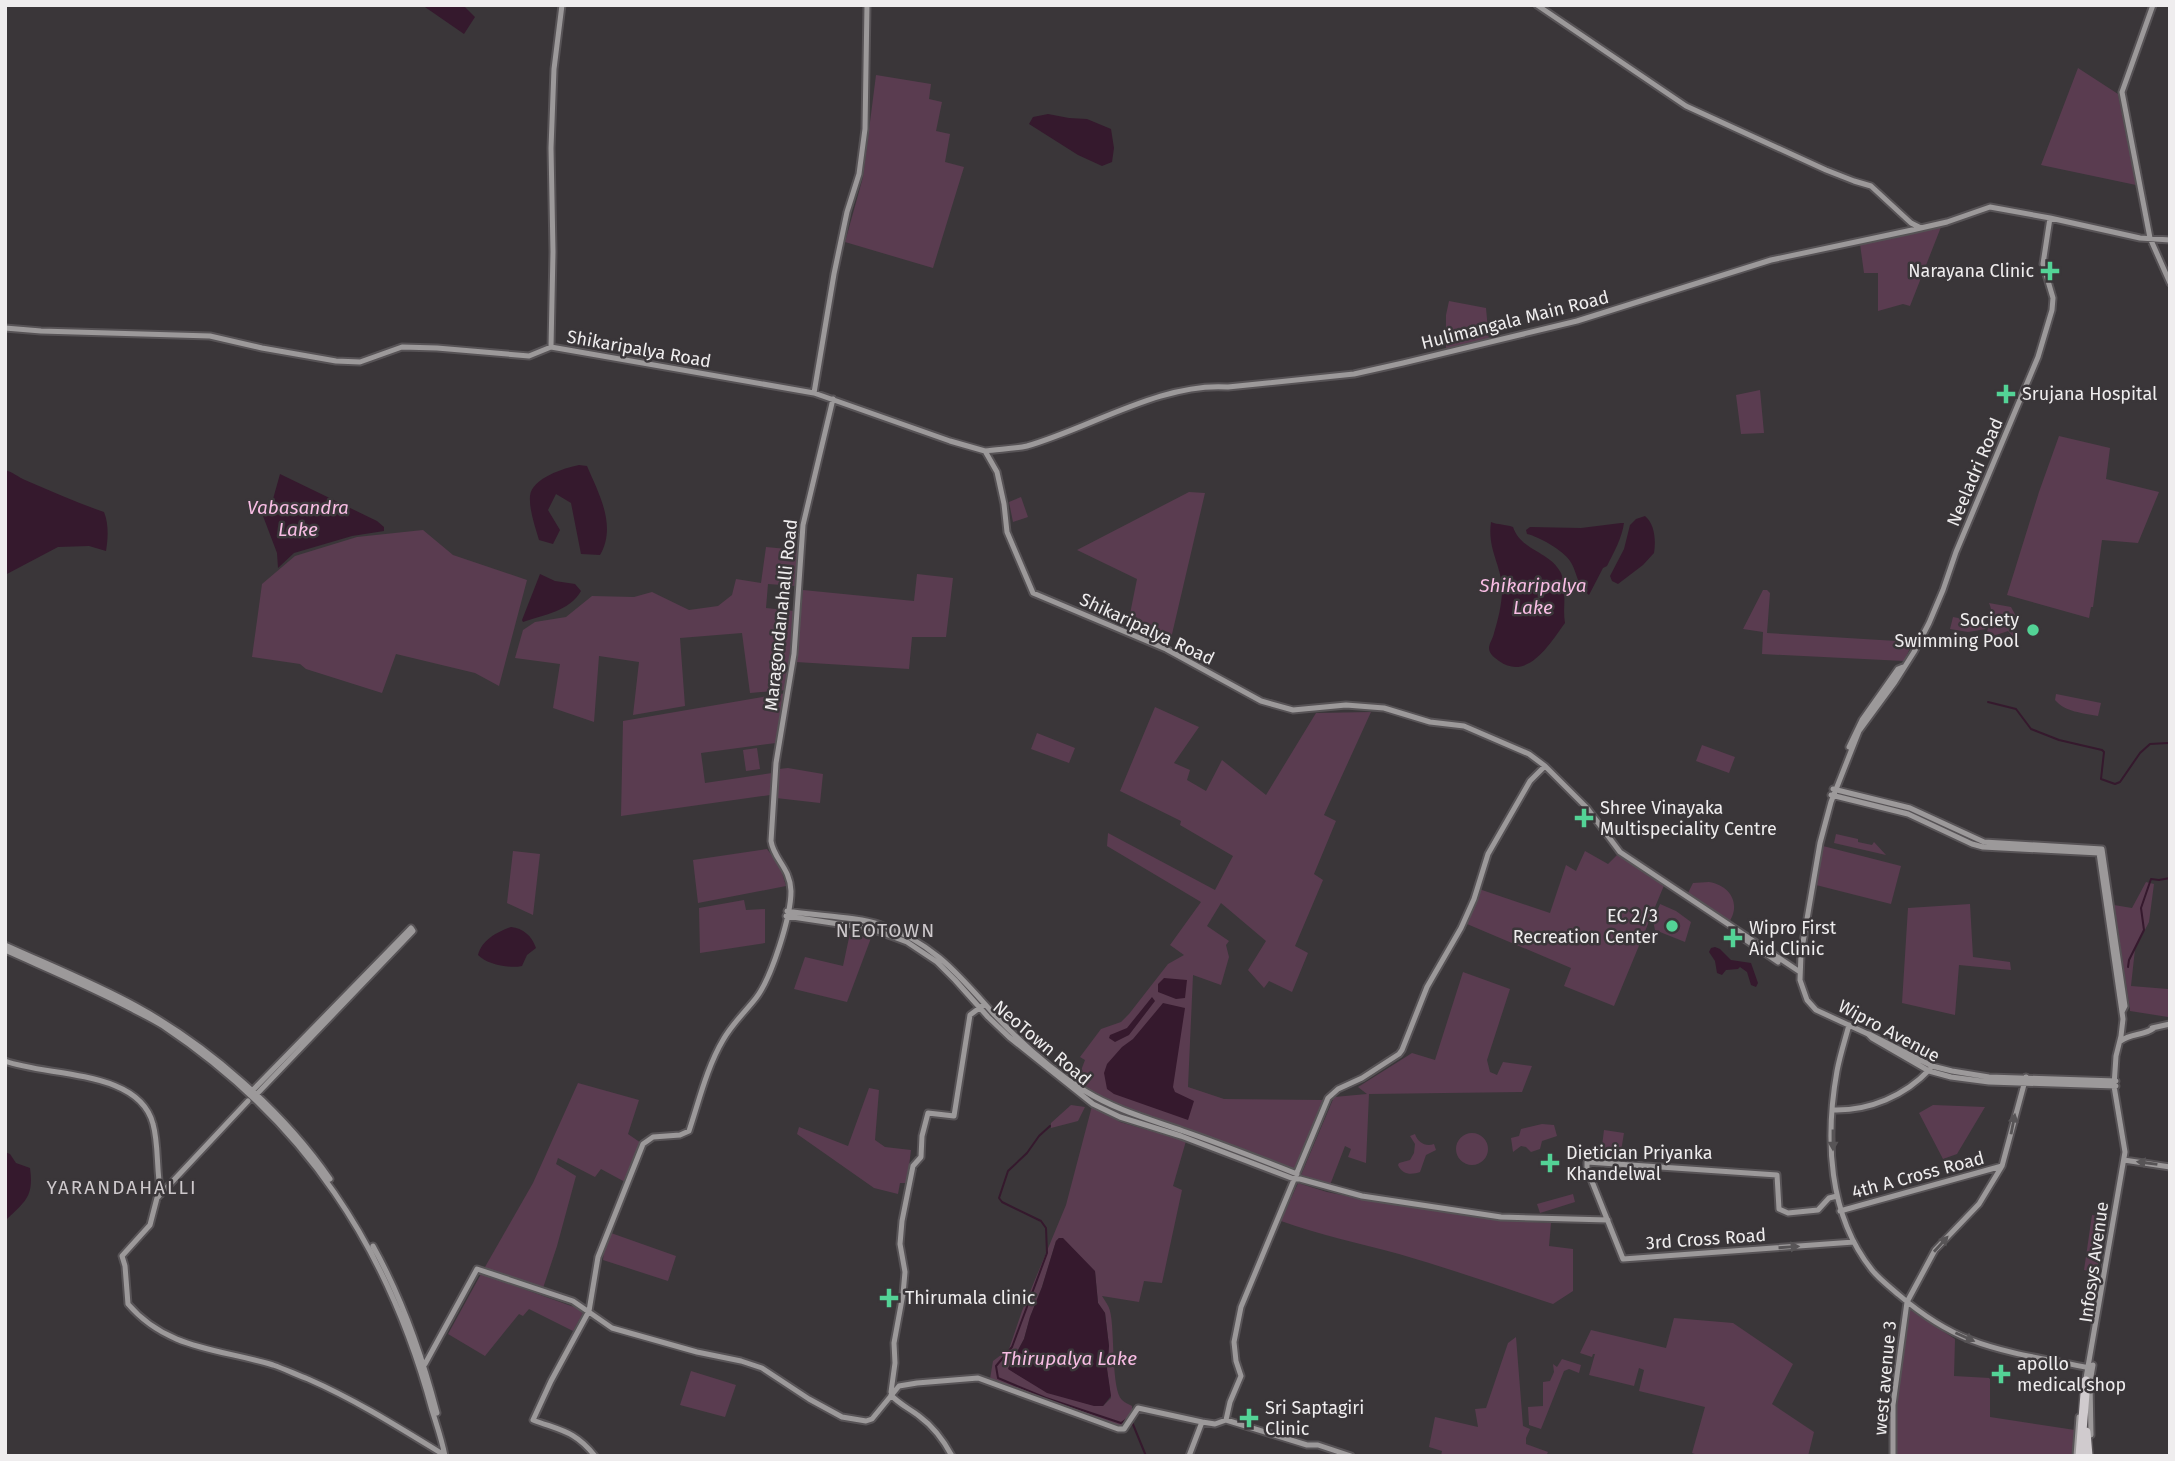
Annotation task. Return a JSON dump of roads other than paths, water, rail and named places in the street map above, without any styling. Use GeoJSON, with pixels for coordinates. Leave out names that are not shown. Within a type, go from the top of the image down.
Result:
{"type":"FeatureCollection","features":[{"type":"Feature","properties":{"kind":"highway"},"geometry":{"type":"LineString","coordinates":[[2078,1456],[2088,1381]]}},
{"type":"Feature","properties":{"kind":"highway"},"geometry":{"type":"LineString","coordinates":[[2088,1381],[2086,1422],[2090,1456]]}},
{"type":"Feature","properties":{"kind":"street"},"geometry":{"type":"LineString","coordinates":[[5,328],[210,336],[337,361],[360,362],[402,347],[529,356],[551,347],[551,148],[554,69],[562,5]]}},
{"type":"Feature","properties":{"kind":"street"},"geometry":{"type":"LineString","coordinates":[[814,393],[834,274],[847,212],[859,174],[866,128],[867,5]]}},
{"type":"Feature","properties":{"kind":"street"},"geometry":{"type":"LineString","coordinates":[[1537,5],[1686,106],[1826,170],[1871,186],[1911,223],[1921,228]]}},
{"type":"Feature","properties":{"kind":"street"},"geometry":{"type":"LineString","coordinates":[[2153,5],[2122,92],[2150,238],[2170,283]]}},
{"type":"Feature","properties":{"kind":"street","name":"Hulimangala Main Road"},"geometry":{"type":"LineString","coordinates":[[985,451],[1026,446],[1168,394],[1211,386],[1227,387],[1354,374],[1577,321],[1775,258],[1921,228],[1990,207],[2050,218]]}},
{"type":"Feature","properties":{"kind":"street"},"geometry":{"type":"LineString","coordinates":[[2050,218],[2140,238],[2170,240]]}},
{"type":"Feature","properties":{"kind":"street","name":"Neeladri Road"},"geometry":{"type":"LineString","coordinates":[[1799,973],[1820,843],[1833,792],[1854,733],[1919,642],[2038,358],[2052,310],[2053,298],[2043,264],[2050,218]]}},
{"type":"Feature","properties":{"kind":"street","name":"Shikaripalya Road"},"geometry":{"type":"LineString","coordinates":[[551,347],[814,393],[985,451],[997,472],[1007,532],[1033,593],[1166,649],[1261,701],[1293,710],[1346,705],[1384,708],[1430,722],[1464,726],[1529,754],[1545,766],[1587,808],[1620,852],[1728,925],[1744,939],[1799,973]]}},
{"type":"Feature","properties":{"kind":"street","name":"Maragondanahalli Road"},"geometry":{"type":"LineString","coordinates":[[589,1311],[598,1257],[643,1144],[653,1136],[680,1135],[689,1131],[712,1062],[723,1039],[767,980],[789,913],[789,878],[771,841],[776,763],[794,654],[803,526],[833,399]]}},
{"type":"Feature","properties":{"kind":"street"},"geometry":{"type":"LineString","coordinates":[[1226,1420],[1241,1376],[1234,1342],[1238,1317],[1247,1289],[1297,1178],[1328,1098],[1338,1089],[1362,1078],[1402,1050],[1427,987],[1461,928],[1474,899],[1488,854],[1530,781],[1545,766]]}},
{"type":"Feature","properties":{"kind":"street"},"geometry":{"type":"LineString","coordinates":[[1833,792],[1910,808],[1984,842],[2102,849],[2125,1006],[2122,1012],[2124,1035]]}},
{"type":"Feature","properties":{"kind":"street","name":"NeoTown Road"},"geometry":{"type":"LineString","coordinates":[[789,913],[875,923],[923,944],[950,965],[1014,1033],[1057,1071],[1126,1116]]}},
{"type":"Feature","properties":{"kind":"street","name":"NeoTown Road"},"geometry":{"type":"LineString","coordinates":[[789,913],[873,929],[907,942],[937,962],[1009,1037],[1093,1104],[1219,1144],[1297,1178],[1362,1196],[1501,1217],[1608,1220]]}},
{"type":"Feature","properties":{"kind":"street"},"geometry":{"type":"LineString","coordinates":[[412,930],[161,1194],[155,1203],[154,1217],[150,1225],[122,1255],[128,1304],[172,1339],[274,1366],[318,1384],[368,1409],[445,1455]]}},
{"type":"Feature","properties":{"kind":"street"},"geometry":{"type":"LineString","coordinates":[[5,948],[161,1024],[252,1096],[299,1138],[342,1196],[389,1274],[423,1365],[445,1455]]}},
{"type":"Feature","properties":{"kind":"street","name":"Wipro Avenue"},"geometry":{"type":"LineString","coordinates":[[1799,973],[1807,1000],[1816,1010],[1874,1035],[1931,1068]]}},
{"type":"Feature","properties":{"kind":"street"},"geometry":{"type":"LineString","coordinates":[[891,1395],[895,1363],[894,1343],[905,1272],[900,1244],[901,1231],[913,1166],[921,1157],[922,1136],[928,1113],[954,1116],[970,1015],[985,1003]]}},
{"type":"Feature","properties":{"kind":"street"},"geometry":{"type":"LineString","coordinates":[[2170,1024],[2124,1035],[2118,1044],[2115,1084],[2126,1142],[2125,1160],[2170,1167]]}},
{"type":"Feature","properties":{"kind":"street"},"geometry":{"type":"LineString","coordinates":[[1849,1025],[1838,1069],[1832,1151],[1840,1211],[1854,1242],[1874,1273],[1907,1302],[1943,1327],[1970,1340],[1995,1348],[2091,1368]]}},
{"type":"Feature","properties":{"kind":"street"},"geometry":{"type":"LineString","coordinates":[[2117,1062],[2122,1039],[2154,1028]]}},
{"type":"Feature","properties":{"kind":"street","name":"Wipro Avenue"},"geometry":{"type":"LineString","coordinates":[[1868,1034],[1931,1068],[1989,1077],[2115,1084]]}},
{"type":"Feature","properties":{"kind":"street"},"geometry":{"type":"LineString","coordinates":[[5,1061],[24,1068],[72,1073],[117,1087],[145,1104],[154,1126],[161,1194]]}},
{"type":"Feature","properties":{"kind":"street"},"geometry":{"type":"LineString","coordinates":[[1833,1111],[1872,1107],[1909,1088],[1931,1068]]}},
{"type":"Feature","properties":{"kind":"street"},"geometry":{"type":"LineString","coordinates":[[1907,1302],[1935,1250],[1979,1204],[2002,1166],[2026,1080]]}},
{"type":"Feature","properties":{"kind":"street","name":"Infosys Avenue"},"geometry":{"type":"LineString","coordinates":[[2088,1381],[2120,1176],[2125,1160]]}},
{"type":"Feature","properties":{"kind":"street","name":"Infosys Avenue"},"geometry":{"type":"LineString","coordinates":[[2096,1334],[2125,1160]]}},
{"type":"Feature","properties":{"kind":"street","name":"3rd Cross Road"},"geometry":{"type":"LineString","coordinates":[[1837,1196],[1829,1198],[1818,1210],[1788,1213],[1779,1209],[1777,1175],[1588,1161],[1587,1168],[1623,1259],[1854,1242]]}},
{"type":"Feature","properties":{"kind":"street","name":"4th A Cross Road"},"geometry":{"type":"LineString","coordinates":[[1840,1211],[2002,1166]]}},
{"type":"Feature","properties":{"kind":"street"},"geometry":{"type":"LineString","coordinates":[[440,1432],[423,1365],[477,1269],[573,1301],[612,1328],[762,1368],[842,1417],[866,1421],[872,1419],[899,1386],[978,1378],[1118,1429],[1124,1429],[1138,1408],[1214,1424],[1226,1420],[1350,1456]]}},
{"type":"Feature","properties":{"kind":"street","name":"west avenue 3"},"geometry":{"type":"LineString","coordinates":[[1894,1456],[1893,1405],[1907,1302]]}},
{"type":"Feature","properties":{"kind":"street"},"geometry":{"type":"LineString","coordinates":[[589,1311],[533,1420],[575,1435],[594,1456]]}},
{"type":"Feature","properties":{"kind":"street"},"geometry":{"type":"LineString","coordinates":[[891,1395],[931,1425],[943,1438],[952,1456]]}},
{"type":"Feature","properties":{"kind":"street"},"geometry":{"type":"LineString","coordinates":[[1189,1456],[1202,1422]]}},
{"type":"Feature","properties":{"kind":"water"},"geometry":{"type":"Polygon","coordinates":[[[422,5],[463,5],[475,17],[464,34],[422,5]]]}},
{"type":"Feature","properties":{"kind":"water"},"geometry":{"type":"Polygon","coordinates":[[[1048,114],[1087,119],[1111,129],[1114,148],[1112,162],[1102,166],[1078,155],[1029,124],[1033,117],[1048,114]]]}},
{"type":"Feature","properties":{"kind":"water"},"geometry":{"type":"Polygon","coordinates":[[[579,465],[587,466],[607,521],[605,544],[600,555],[581,554],[571,503],[556,494],[548,510],[560,530],[553,544],[539,540],[530,507],[530,496],[536,484],[557,471],[579,465]]]}},
{"type":"Feature","properties":{"kind":"water"},"geometry":{"type":"Polygon","coordinates":[[[5,470],[104,512],[108,532],[106,551],[89,546],[58,547],[5,575],[5,470]]]}},
{"type":"Feature","properties":{"kind":"water","name":"Vabasandra Lake"},"geometry":{"type":"Polygon","coordinates":[[[280,474],[377,521],[384,527],[384,531],[352,536],[294,553],[278,568],[277,553],[263,516],[273,499],[280,474]]]}},
{"type":"Feature","properties":{"kind":"water","name":"Shikaripalya Lake"},"geometry":{"type":"Polygon","coordinates":[[[1645,516],[1654,533],[1654,553],[1618,584],[1612,581],[1610,576],[1624,549],[1630,525],[1645,516]]]}},
{"type":"Feature","properties":{"kind":"water","name":"Shikaripalya Lake"},"geometry":{"type":"Polygon","coordinates":[[[1491,522],[1513,527],[1522,541],[1556,566],[1563,579],[1565,623],[1538,657],[1520,667],[1499,661],[1489,650],[1500,612],[1502,590],[1491,541],[1491,522]]]}},
{"type":"Feature","properties":{"kind":"water","name":"Shikaripalya Lake"},"geometry":{"type":"Polygon","coordinates":[[[1624,523],[1607,566],[1603,568],[1589,595],[1567,557],[1550,544],[1527,534],[1526,530],[1530,527],[1581,528],[1624,523]]]}},
{"type":"Feature","properties":{"kind":"water"},"geometry":{"type":"Polygon","coordinates":[[[540,574],[555,581],[575,584],[581,591],[563,608],[523,622],[522,620],[540,574]]]}},
{"type":"Feature","properties":{"kind":"water"},"geometry":{"type":"Polygon","coordinates":[[[511,927],[526,933],[536,948],[527,955],[522,966],[498,965],[478,955],[491,937],[511,927]]]}},
{"type":"Feature","properties":{"kind":"water"},"geometry":{"type":"Polygon","coordinates":[[[1715,947],[1731,960],[1751,963],[1758,983],[1756,987],[1751,985],[1747,972],[1740,967],[1726,970],[1722,975],[1717,973],[1715,961],[1709,952],[1715,947]]]}},
{"type":"Feature","properties":{"kind":"water"},"geometry":{"type":"Polygon","coordinates":[[[1164,978],[1187,980],[1185,998],[1176,999],[1158,992],[1158,984],[1164,978]]]}},
{"type":"Feature","properties":{"kind":"water"},"geometry":{"type":"Polygon","coordinates":[[[1152,997],[1155,1001],[1129,1035],[1115,1042],[1109,1038],[1110,1035],[1127,1028],[1152,997]]]}},
{"type":"Feature","properties":{"kind":"water"},"geometry":{"type":"Polygon","coordinates":[[[1163,1003],[1185,1008],[1173,1087],[1175,1092],[1194,1101],[1188,1120],[1114,1094],[1107,1089],[1104,1073],[1107,1064],[1133,1039],[1163,1003]]]}},
{"type":"Feature","properties":{"kind":"water"},"geometry":{"type":"Polygon","coordinates":[[[5,1152],[10,1154],[16,1163],[30,1168],[31,1186],[26,1198],[5,1221],[5,1152]]]}},
{"type":"Feature","properties":{"kind":"water","name":"Thirupalya Lake"},"geometry":{"type":"Polygon","coordinates":[[[1059,1238],[1063,1238],[1095,1271],[1098,1303],[1105,1313],[1109,1346],[1107,1369],[1111,1396],[1103,1406],[1047,1393],[1008,1369],[1024,1339],[1059,1238]]]}},
{"type":"Feature","properties":{"kind":"waterway"},"geometry":{"type":"LineString","coordinates":[[1988,702],[2016,709],[2031,729],[2059,740],[2102,750],[2101,779],[2115,784],[2120,782],[2140,753],[2150,744],[2168,743]]}},
{"type":"Feature","properties":{"kind":"waterway"},"geometry":{"type":"LineString","coordinates":[[2128,967],[2144,930],[2141,908],[2151,879],[2170,878]]}},
{"type":"Feature","properties":{"kind":"waterway"},"geometry":{"type":"LineString","coordinates":[[1050,1126],[1008,1171],[999,1198],[1041,1221],[1046,1228],[1047,1253],[1012,1347],[996,1366],[998,1378],[1046,1398],[1121,1423],[1127,1419]]}},
{"type":"Feature","properties":{"kind":"waterway"},"geometry":{"type":"LineString","coordinates":[[1132,1422],[1146,1456]]}},
{"type":"Feature","properties":{"kind":"place","name":"Narayana Clinic"},"geometry":{"type":"Point","coordinates":[2050,271]}},
{"type":"Feature","properties":{"kind":"place","name":"Srujana Hospital"},"geometry":{"type":"Point","coordinates":[2006,394]}},
{"type":"Feature","properties":{"kind":"place","name":"Society Swimming Pool"},"geometry":{"type":"Point","coordinates":[2033,630]}},
{"type":"Feature","properties":{"kind":"place","name":"Shree Vinayaka Multispeciality Centre"},"geometry":{"type":"Point","coordinates":[1584,818]}},
{"type":"Feature","properties":{"kind":"place","name":"EC 2/3 Recreation Center"},"geometry":{"type":"Point","coordinates":[1672,926]}},
{"type":"Feature","properties":{"kind":"place","name":"Wipro First Aid Clinic"},"geometry":{"type":"Point","coordinates":[1733,938]}},
{"type":"Feature","properties":{"kind":"place","name":"Dietician Priyanka Khandelwal"},"geometry":{"type":"Point","coordinates":[1550,1163]}},
{"type":"Feature","properties":{"kind":"place","name":"Thirumala clinic"},"geometry":{"type":"Point","coordinates":[889,1298]}},
{"type":"Feature","properties":{"kind":"place","name":"apollo medical shop"},"geometry":{"type":"Point","coordinates":[2001,1374]}},
{"type":"Feature","properties":{"kind":"place","name":"Sri Saptagiri Clinic"},"geometry":{"type":"Point","coordinates":[1249,1418]}},
{"type":"Feature","properties":{"kind":"district","name":"NEOTOWN"},"geometry":{"type":"Point","coordinates":[886,930]}},
{"type":"Feature","properties":{"kind":"district","name":"YARANDAHALLI"},"geometry":{"type":"Point","coordinates":[122,1187]}}]}
